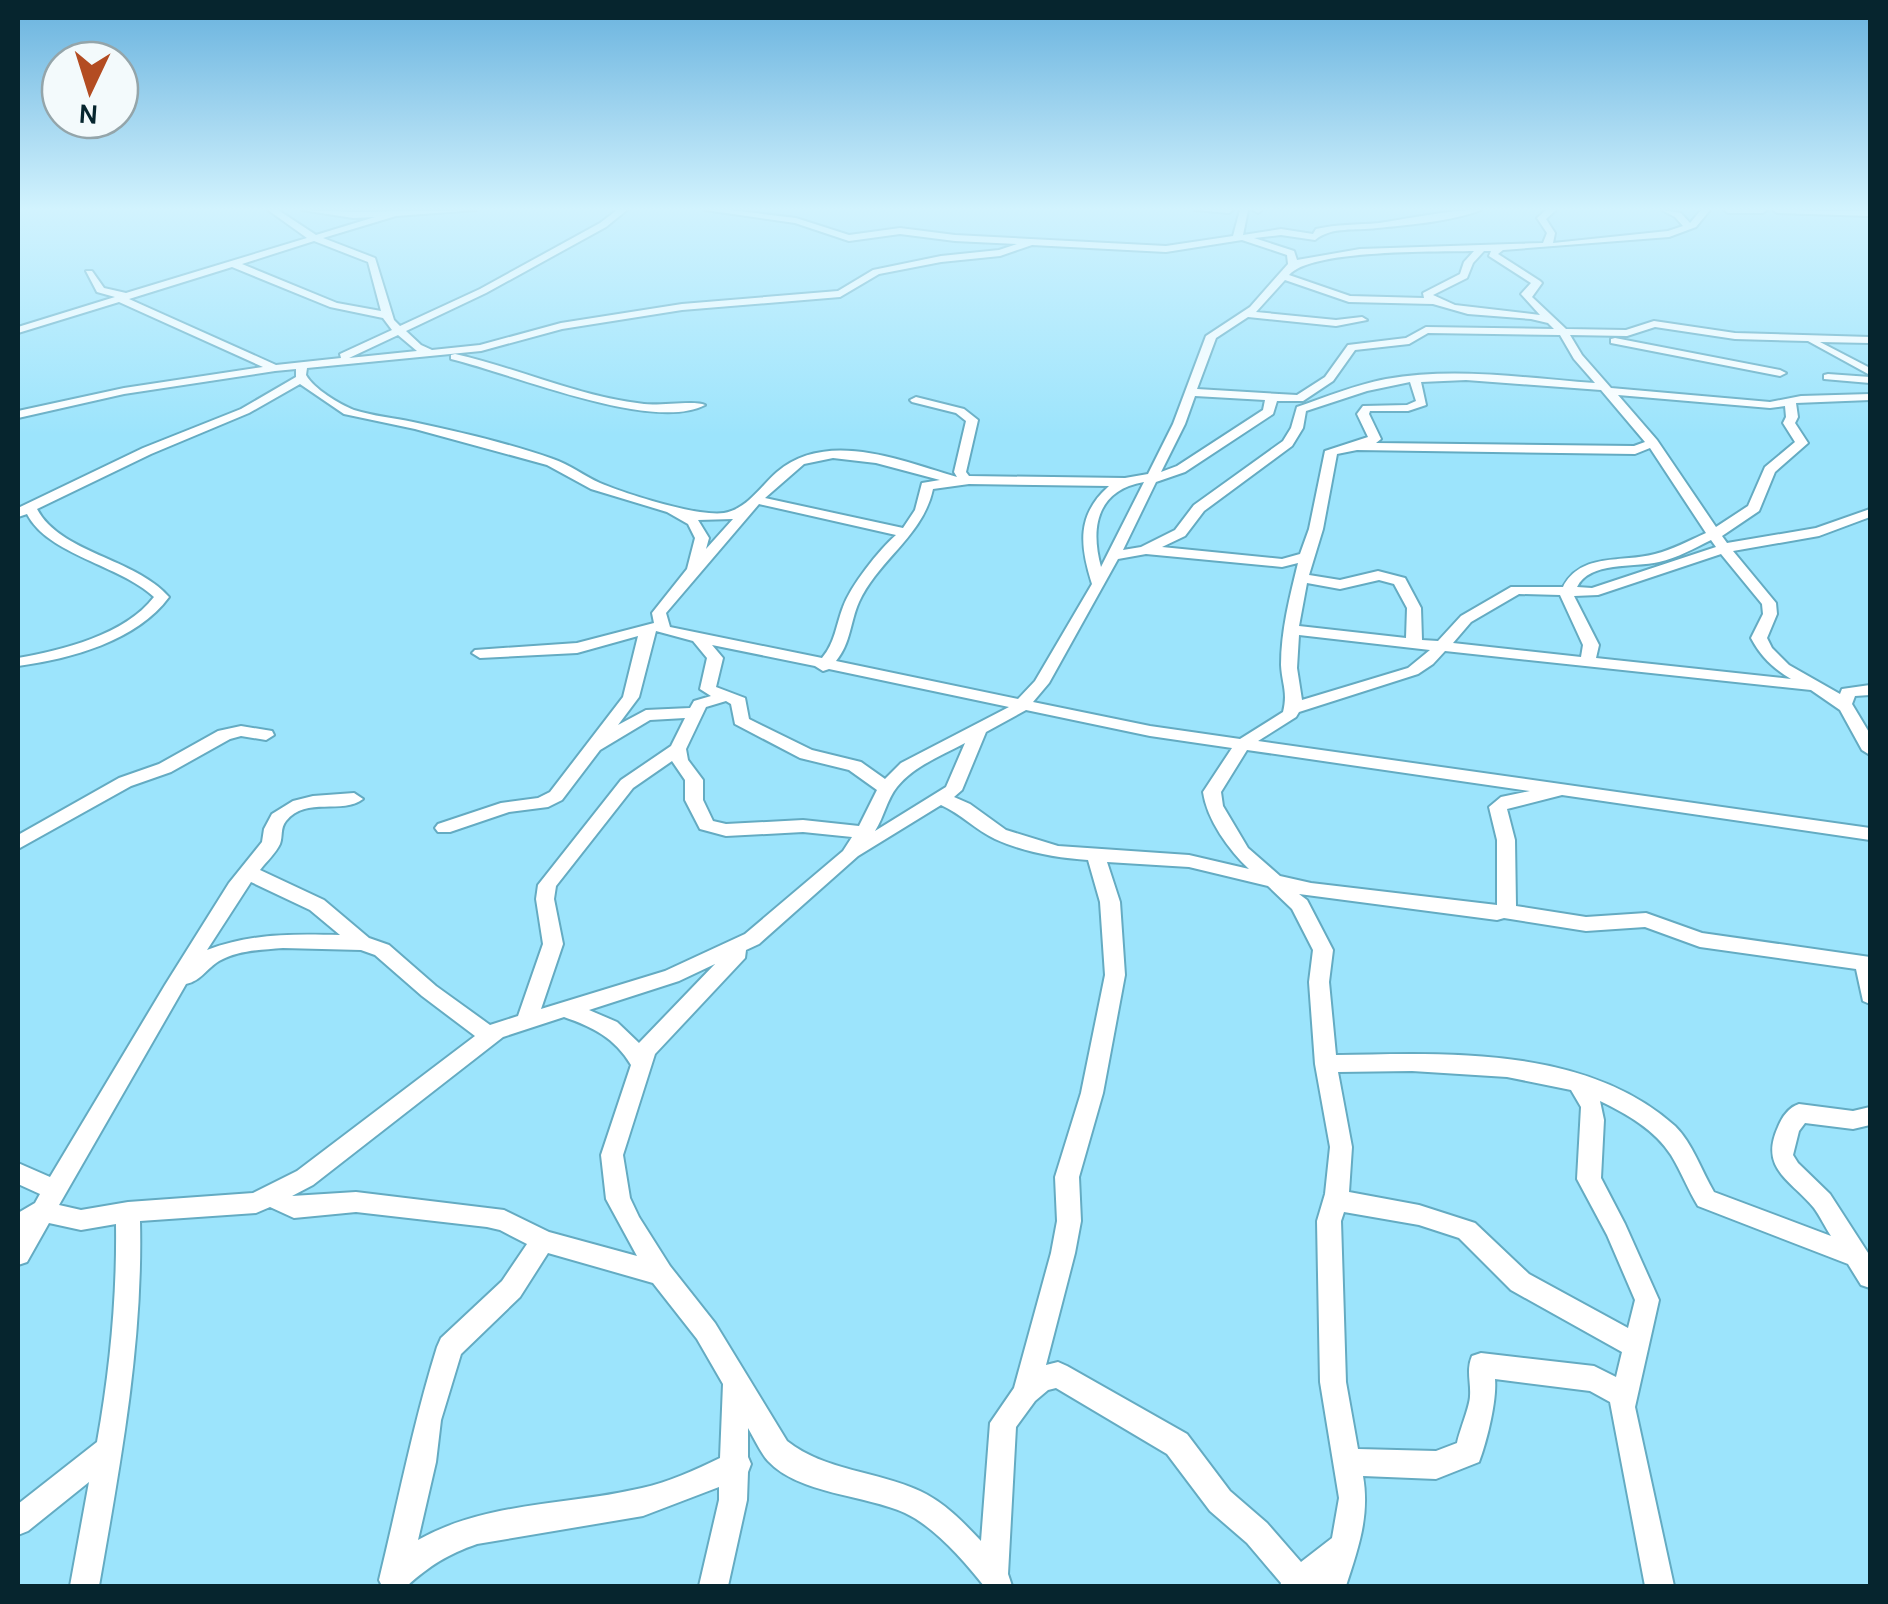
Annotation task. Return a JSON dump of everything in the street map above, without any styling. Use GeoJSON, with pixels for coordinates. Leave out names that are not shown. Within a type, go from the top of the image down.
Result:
{"type":"FeatureCollection","features":[{"type":"Feature","properties":{"kind":"street"},"geometry":{"type":"LineString","coordinates":[[97,285],[100,290],[126,298],[275,368],[302,372],[321,398],[360,416],[416,426],[551,462],[596,486],[680,514],[693,522],[702,538],[694,570]]}},
{"type":"Feature","properties":{"kind":"street"},"geometry":{"type":"LineString","coordinates":[[20,328],[168,285]]}},
{"type":"Feature","properties":{"kind":"street"},"geometry":{"type":"LineString","coordinates":[[285,285],[334,305],[385,315]]}},
{"type":"Feature","properties":{"kind":"street"},"geometry":{"type":"LineString","coordinates":[[378,285],[385,315],[416,347],[495,364],[545,386],[609,400],[676,408],[700,405]]}},
{"type":"Feature","properties":{"kind":"street"},"geometry":{"type":"LineString","coordinates":[[18,662],[108,635],[150,612],[162,598],[118,564],[48,532],[24,510],[146,451],[245,411],[302,372],[402,332],[492,285]]}},
{"type":"Feature","properties":{"kind":"street"},"geometry":{"type":"LineString","coordinates":[[330,361],[489,346],[561,326],[683,307],[840,294],[856,285]]}},
{"type":"Feature","properties":{"kind":"street"},"geometry":{"type":"LineString","coordinates":[[849,855],[866,832],[886,788],[908,766],[1020,707],[1063,653],[1192,392],[1211,336],[1246,314],[1275,285]]}},
{"type":"Feature","properties":{"kind":"street"},"geometry":{"type":"LineString","coordinates":[[1308,285],[1349,299],[1434,301],[1524,313],[1563,329],[1780,373]]}},
{"type":"Feature","properties":{"kind":"street"},"geometry":{"type":"LineString","coordinates":[[1434,301],[1426,294],[1451,285]]}},
{"type":"Feature","properties":{"kind":"street"},"geometry":{"type":"LineString","coordinates":[[1537,285],[1526,296],[1563,329],[1606,389],[1653,442],[1724,549],[1769,604],[1770,614],[1758,642],[1792,674],[1844,704],[1870,750]]}},
{"type":"Feature","properties":{"kind":"street"},"geometry":{"type":"LineString","coordinates":[[1246,314],[1340,324],[1362,320]]}},
{"type":"Feature","properties":{"kind":"street"},"geometry":{"type":"LineString","coordinates":[[1192,392],[1299,400],[1329,379],[1349,349],[1409,341],[1426,330],[1563,329],[1631,333],[1649,325],[1666,325],[1735,336],[1870,340]]}},
{"type":"Feature","properties":{"kind":"street"},"geometry":{"type":"LineString","coordinates":[[1804,338],[1870,372]]}},
{"type":"Feature","properties":{"kind":"street"},"geometry":{"type":"LineString","coordinates":[[18,414],[124,391],[275,368]]}},
{"type":"Feature","properties":{"kind":"street"},"geometry":{"type":"LineString","coordinates":[[1828,377],[1870,380]]}},
{"type":"Feature","properties":{"kind":"street"},"geometry":{"type":"LineString","coordinates":[[1113,556],[1145,550],[1180,533],[1199,508],[1294,436],[1301,409],[1386,382],[1471,379],[1724,403],[1790,404],[1801,399],[1870,397]]}},
{"type":"Feature","properties":{"kind":"street"},"geometry":{"type":"LineString","coordinates":[[1294,708],[1289,668],[1292,630],[1301,577],[1316,529],[1328,456],[1332,446],[1375,439],[1363,414],[1367,408],[1408,408],[1422,403],[1415,381]]}},
{"type":"Feature","properties":{"kind":"street"},"geometry":{"type":"LineString","coordinates":[[916,400],[960,411],[972,420],[960,472],[962,482]]}},
{"type":"Feature","properties":{"kind":"street"},"geometry":{"type":"LineString","coordinates":[[823,666],[838,649],[852,602],[890,546],[905,534],[922,510],[926,487],[962,482],[1122,482],[1151,478],[1181,470],[1269,412],[1272,400]]}},
{"type":"Feature","properties":{"kind":"street"},"geometry":{"type":"LineString","coordinates":[[1566,594],[1575,577],[1587,568],[1659,558],[1714,534],[1754,508],[1769,470],[1802,443],[1789,424],[1790,404]]}},
{"type":"Feature","properties":{"kind":"street"},"geometry":{"type":"LineString","coordinates":[[1328,456],[1334,450],[1357,446],[1635,450],[1653,442]]}},
{"type":"Feature","properties":{"kind":"street"},"geometry":{"type":"LineString","coordinates":[[444,828],[506,807],[550,800],[563,789],[630,697],[663,605],[798,461],[822,456],[893,462],[962,482]]}},
{"type":"Feature","properties":{"kind":"street"},"geometry":{"type":"LineString","coordinates":[[1099,584],[1086,534],[1096,509],[1122,482]]}},
{"type":"Feature","properties":{"kind":"street"},"geometry":{"type":"LineString","coordinates":[[680,514],[724,517],[755,504],[905,534]]}},
{"type":"Feature","properties":{"kind":"street"},"geometry":{"type":"LineString","coordinates":[[1332,1586],[1351,1524],[1353,1498],[1333,1382],[1329,1222],[1336,1200],[1340,1147],[1326,1064],[1319,982],[1323,950],[1300,905],[1242,852],[1212,799],[1212,792],[1243,744],[1294,708],[1413,670],[1445,645],[1466,619],[1516,590],[1566,594],[1602,590],[1660,567],[1756,540],[1819,532],[1870,514]]}},
{"type":"Feature","properties":{"kind":"street"},"geometry":{"type":"LineString","coordinates":[[1145,550],[1282,563],[1306,556]]}},
{"type":"Feature","properties":{"kind":"street"},"geometry":{"type":"LineString","coordinates":[[1301,577],[1348,586],[1378,575],[1400,581],[1414,608],[1414,642]]}},
{"type":"Feature","properties":{"kind":"street"},"geometry":{"type":"LineString","coordinates":[[1566,594],[1591,645],[1588,663]]}},
{"type":"Feature","properties":{"kind":"street"},"geometry":{"type":"LineString","coordinates":[[480,653],[577,648],[654,628],[1020,707],[1243,744],[1870,834]]}},
{"type":"Feature","properties":{"kind":"street"},"geometry":{"type":"LineString","coordinates":[[1292,630],[1811,686]]}},
{"type":"Feature","properties":{"kind":"street"},"geometry":{"type":"LineString","coordinates":[[698,638],[716,662],[707,687],[739,702],[740,720],[806,754],[855,766],[886,788]]}},
{"type":"Feature","properties":{"kind":"street"},"geometry":{"type":"LineString","coordinates":[[1844,704],[1848,692],[1870,690]]}},
{"type":"Feature","properties":{"kind":"street"},"geometry":{"type":"LineString","coordinates":[[528,1020],[553,944],[545,899],[548,885],[627,784],[678,749],[700,704],[727,696]]}},
{"type":"Feature","properties":{"kind":"street"},"geometry":{"type":"LineString","coordinates":[[594,747],[646,715],[696,713]]}},
{"type":"Feature","properties":{"kind":"street"},"geometry":{"type":"LineString","coordinates":[[979,730],[954,788],[849,855],[752,938],[655,1038],[640,1062],[612,1155],[618,1199],[662,1274],[706,1331],[788,1463],[922,1506],[996,1580]]}},
{"type":"Feature","properties":{"kind":"street"},"geometry":{"type":"LineString","coordinates":[[18,842],[125,782],[165,768],[224,735],[241,731],[266,734]]}},
{"type":"Feature","properties":{"kind":"street"},"geometry":{"type":"LineString","coordinates":[[678,749],[680,762],[694,780],[696,806],[711,827],[726,830],[803,826],[866,832]]}},
{"type":"Feature","properties":{"kind":"street"},"geometry":{"type":"LineString","coordinates":[[1504,911],[1510,901],[1504,868],[1506,840],[1498,807],[1507,801],[1563,790]]}},
{"type":"Feature","properties":{"kind":"street"},"geometry":{"type":"LineString","coordinates":[[18,1254],[172,990],[247,872],[271,842],[271,826],[313,798],[354,799]]}},
{"type":"Feature","properties":{"kind":"street"},"geometry":{"type":"LineString","coordinates":[[940,798],[964,808],[1000,834],[1057,852],[1189,861],[1311,890],[1586,924],[1646,920],[1700,940],[1868,963],[1870,996]]}},
{"type":"Feature","properties":{"kind":"street"},"geometry":{"type":"LineString","coordinates":[[1025,1394],[1063,1254],[1069,1221],[1067,1178],[1092,1093],[1114,976],[1110,902],[1096,857]]}},
{"type":"Feature","properties":{"kind":"street"},"geometry":{"type":"LineString","coordinates":[[247,872],[316,905],[362,943]]}},
{"type":"Feature","properties":{"kind":"street"},"geometry":{"type":"LineString","coordinates":[[18,1172],[48,1200],[81,1220],[128,1212],[234,1207],[271,1196],[305,1178],[368,1132],[486,1036],[672,976],[752,938]]}},
{"type":"Feature","properties":{"kind":"street"},"geometry":{"type":"LineString","coordinates":[[172,990],[210,957],[241,945],[284,941],[362,943],[400,962],[429,990],[480,1026],[486,1036]]}},
{"type":"Feature","properties":{"kind":"street"},"geometry":{"type":"LineString","coordinates":[[565,1010],[611,1025],[629,1041],[640,1062]]}},
{"type":"Feature","properties":{"kind":"street"},"geometry":{"type":"LineString","coordinates":[[1326,1064],[1532,1071],[1579,1085],[1638,1110],[1666,1131],[1686,1154],[1706,1200],[1853,1254]]}},
{"type":"Feature","properties":{"kind":"street"},"geometry":{"type":"LineString","coordinates":[[1579,1085],[1592,1106],[1588,1178],[1618,1231],[1647,1300],[1622,1408],[1660,1586]]}},
{"type":"Feature","properties":{"kind":"street"},"geometry":{"type":"LineString","coordinates":[[1870,1116],[1854,1120],[1799,1113],[1783,1147],[1790,1170],[1822,1201],[1870,1277]]}},
{"type":"Feature","properties":{"kind":"street"},"geometry":{"type":"LineString","coordinates":[[271,1196],[294,1208],[356,1202],[487,1217],[514,1225],[543,1241],[662,1274]]}},
{"type":"Feature","properties":{"kind":"street"},"geometry":{"type":"LineString","coordinates":[[18,1226],[48,1200]]}},
{"type":"Feature","properties":{"kind":"street"},"geometry":{"type":"LineString","coordinates":[[1336,1200],[1467,1230],[1520,1282],[1635,1346]]}},
{"type":"Feature","properties":{"kind":"street"},"geometry":{"type":"LineString","coordinates":[[84,1586],[109,1449],[129,1280],[128,1212]]}},
{"type":"Feature","properties":{"kind":"street"},"geometry":{"type":"LineString","coordinates":[[392,1583],[422,1462],[428,1420],[450,1347],[511,1290],[543,1241]]}},
{"type":"Feature","properties":{"kind":"street"},"geometry":{"type":"LineString","coordinates":[[1346,1462],[1436,1465],[1469,1452],[1475,1420],[1484,1401],[1482,1366],[1594,1380],[1624,1396]]}},
{"type":"Feature","properties":{"kind":"street"},"geometry":{"type":"LineString","coordinates":[[996,1580],[1002,1424],[1041,1378],[1058,1375],[1096,1400],[1168,1437],[1199,1469],[1220,1501],[1257,1533],[1297,1585],[1341,1549]]}},
{"type":"Feature","properties":{"kind":"street"},"geometry":{"type":"LineString","coordinates":[[714,1586],[728,1530],[737,1464],[736,1384]]}},
{"type":"Feature","properties":{"kind":"street"},"geometry":{"type":"LineString","coordinates":[[18,1521],[109,1449]]}},
{"type":"Feature","properties":{"kind":"street"},"geometry":{"type":"LineString","coordinates":[[392,1583],[414,1558],[439,1543],[474,1530],[640,1502],[696,1484],[737,1464]]}}]}
